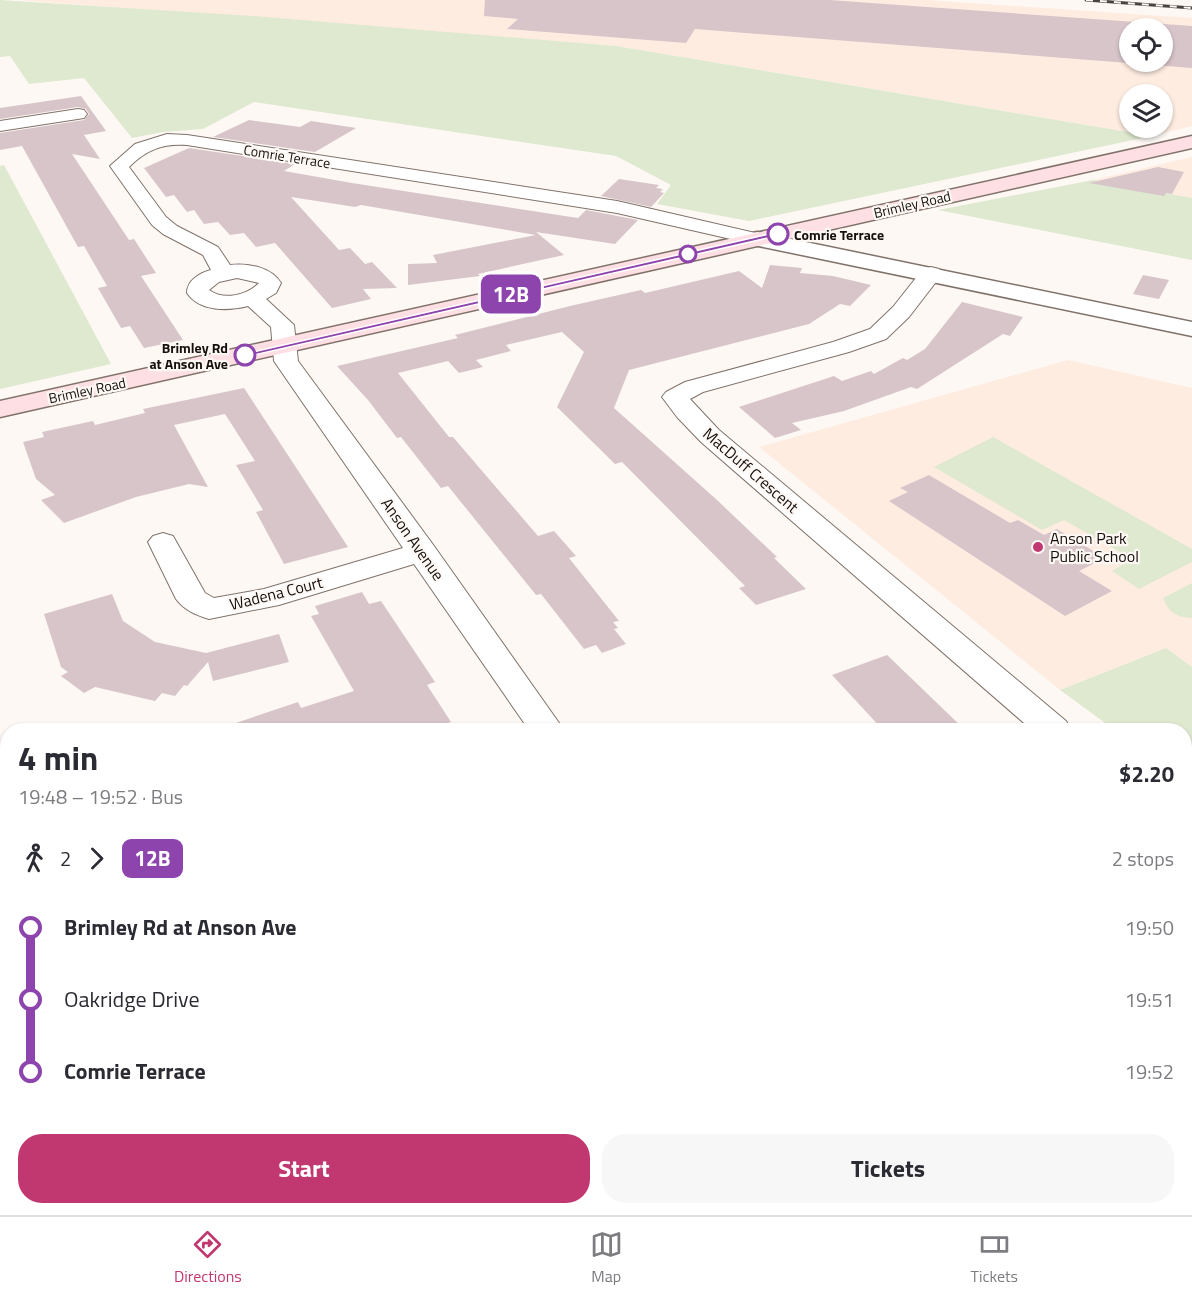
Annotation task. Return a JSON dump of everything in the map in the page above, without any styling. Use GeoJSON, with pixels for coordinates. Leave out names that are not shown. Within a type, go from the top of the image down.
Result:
{"type":"FeatureCollection","features":[{"type":"Feature","properties":{"kind":"main road","name":"Brimley Road"},"geometry":{"type":"LineString","coordinates":[[0,409],[1192,142]]}},
{"type":"Feature","properties":{"kind":"street"},"geometry":{"type":"LineString","coordinates":[[0,126],[78,114]]}},
{"type":"Feature","properties":{"kind":"street","name":"Comrie Terrace"},"geometry":{"type":"LineString","coordinates":[[224,273],[211,250],[170,230],[159,221],[126,177],[119,166],[139,147],[161,140],[187,140],[617,207],[757,239]]}},
{"type":"Feature","properties":{"kind":"street"},"geometry":{"type":"LineString","coordinates":[[757,239],[1192,329]]}},
{"type":"Feature","properties":{"kind":"street"},"geometry":{"type":"LineString","coordinates":[[249,272],[267,278],[270,283],[268,288],[252,298],[219,302],[203,298],[198,293],[198,287],[203,281],[224,273],[249,272]]}},
{"type":"Feature","properties":{"kind":"street","name":"MacDuff Crescent"},"geometry":{"type":"LineString","coordinates":[[931,274],[901,312],[878,334],[841,347],[694,387],[675,397],[686,412],[710,436],[1046,723]]}},
{"type":"Feature","properties":{"kind":"street"},"geometry":{"type":"LineString","coordinates":[[252,298],[282,325],[285,345]]}},
{"type":"Feature","properties":{"kind":"street","name":"Anson Avenue"},"geometry":{"type":"LineString","coordinates":[[285,345],[286,361],[423,552],[539,723]]}},
{"type":"Feature","properties":{"kind":"street","name":"Wadena Court"},"geometry":{"type":"LineString","coordinates":[[163,542],[192,599],[209,609],[268,598],[423,552]]}},
{"type":"Feature","properties":{"kind":"shaded area"},"geometry":{"type":"Polygon","coordinates":[[[19,0],[927,0],[1192,18],[1192,126],[1173,131],[1173,84],[1119,84],[1119,130],[616,46],[19,0]]]}},
{"type":"Feature","properties":{"kind":"shaded area"},"geometry":{"type":"Polygon","coordinates":[[[1192,157],[1192,198],[1093,180],[1192,157]]]}},
{"type":"Feature","properties":{"kind":"shaded area","name":"Anson Park Public School"},"geometry":{"type":"Polygon","coordinates":[[[1068,360],[1192,388],[1192,667],[1166,648],[1060,690],[759,447],[1068,360]]]}},
{"type":"Feature","properties":{"kind":"green space"},"geometry":{"type":"Polygon","coordinates":[[[0,0],[253,16],[616,46],[1119,130],[1119,138],[1143,138],[749,221],[657,204],[671,185],[616,156],[254,102],[203,129],[163,132],[132,138],[84,78],[29,84],[10,56],[0,57],[0,0]]]}},
{"type":"Feature","properties":{"kind":"green space"},"geometry":{"type":"Polygon","coordinates":[[[4,165],[111,364],[0,389],[0,166],[4,165]]]}},
{"type":"Feature","properties":{"kind":"green space"},"geometry":{"type":"Polygon","coordinates":[[[1093,180],[1192,198],[1192,260],[938,210],[1093,180]]]}},
{"type":"Feature","properties":{"kind":"green space"},"geometry":{"type":"Polygon","coordinates":[[[993,437],[1192,549],[1192,562],[1139,589],[1112,571],[1132,559],[1064,520],[1042,530],[934,467],[993,437]]]}},
{"type":"Feature","properties":{"kind":"green space"},"geometry":{"type":"Polygon","coordinates":[[[1192,583],[1192,618],[1182,617],[1171,611],[1163,598],[1192,583]]]}},
{"type":"Feature","properties":{"kind":"green space"},"geometry":{"type":"Polygon","coordinates":[[[1166,648],[1192,667],[1192,723],[1105,723],[1060,690],[1166,648]]]}},
{"type":"Feature","properties":{"kind":"building"},"geometry":{"type":"Polygon","coordinates":[[[485,0],[829,0],[1119,21],[1119,62],[695,29],[686,43],[507,29],[518,19],[484,16],[485,0]]]}},
{"type":"Feature","properties":{"kind":"building"},"geometry":{"type":"Polygon","coordinates":[[[1173,25],[1192,26],[1192,68],[1173,67],[1173,25]]]}},
{"type":"Feature","properties":{"kind":"building"},"geometry":{"type":"Polygon","coordinates":[[[81,96],[106,131],[84,135],[100,159],[72,154],[129,240],[134,239],[156,273],[141,276],[183,340],[144,348],[130,326],[121,328],[98,288],[107,286],[84,246],[78,247],[22,146],[0,150],[0,133],[84,120],[89,114],[86,109],[78,107],[0,119],[0,108],[81,96]]]}},
{"type":"Feature","properties":{"kind":"building"},"geometry":{"type":"Polygon","coordinates":[[[249,120],[300,127],[311,121],[356,128],[315,152],[213,137],[249,120]]]}},
{"type":"Feature","properties":{"kind":"building"},"geometry":{"type":"Polygon","coordinates":[[[189,148],[295,164],[284,171],[352,183],[578,218],[586,210],[638,220],[615,244],[536,232],[564,255],[478,274],[480,276],[408,285],[408,264],[437,263],[433,255],[536,235],[361,205],[355,207],[291,197],[339,250],[350,248],[365,264],[372,262],[397,288],[363,289],[371,299],[332,308],[275,243],[256,247],[244,233],[230,235],[218,222],[204,224],[194,210],[187,212],[174,195],[166,197],[144,168],[189,148]]]}},
{"type":"Feature","properties":{"kind":"building"},"geometry":{"type":"Polygon","coordinates":[[[1158,167],[1184,172],[1172,194],[1166,193],[1164,196],[1089,183],[1158,167]]]}},
{"type":"Feature","properties":{"kind":"building"},"geometry":{"type":"Polygon","coordinates":[[[619,179],[659,185],[656,188],[663,189],[660,192],[664,193],[651,207],[601,196],[619,179]]]}},
{"type":"Feature","properties":{"kind":"building"},"geometry":{"type":"Polygon","coordinates":[[[770,265],[802,268],[800,273],[833,276],[871,285],[850,306],[840,304],[809,324],[629,370],[614,408],[717,500],[777,557],[774,558],[806,589],[756,605],[739,588],[745,586],[622,462],[615,464],[557,407],[584,352],[562,332],[506,345],[511,351],[476,360],[483,367],[459,373],[448,361],[398,373],[449,437],[453,437],[538,536],[554,531],[576,556],[569,558],[619,621],[613,622],[618,628],[614,629],[626,644],[602,653],[596,645],[584,649],[541,594],[536,595],[448,486],[441,488],[401,437],[397,438],[368,400],[337,366],[458,338],[455,335],[570,306],[641,290],[645,293],[739,271],[762,288],[770,265]]]}},
{"type":"Feature","properties":{"kind":"building"},"geometry":{"type":"Polygon","coordinates":[[[1143,275],[1169,280],[1159,299],[1133,294],[1143,275]]]}},
{"type":"Feature","properties":{"kind":"building"},"geometry":{"type":"Polygon","coordinates":[[[962,302],[1023,317],[1010,336],[1003,334],[917,389],[911,387],[844,411],[792,423],[801,430],[775,438],[739,407],[834,376],[842,381],[871,371],[874,374],[903,358],[907,360],[925,349],[962,302]]]}},
{"type":"Feature","properties":{"kind":"building"},"geometry":{"type":"Polygon","coordinates":[[[244,388],[348,547],[284,564],[256,512],[263,510],[236,465],[255,461],[225,414],[174,425],[208,487],[189,484],[136,497],[64,523],[41,500],[55,495],[36,479],[23,442],[44,437],[42,432],[93,421],[95,425],[145,413],[143,409],[244,388]]]}},
{"type":"Feature","properties":{"kind":"building"},"geometry":{"type":"Polygon","coordinates":[[[929,475],[1010,523],[1018,520],[1044,535],[1057,529],[1105,558],[1079,571],[1112,591],[1065,616],[889,501],[908,492],[900,488],[929,475]]]}},
{"type":"Feature","properties":{"kind":"building"},"geometry":{"type":"Polygon","coordinates":[[[362,592],[369,604],[381,601],[435,682],[427,685],[451,722],[236,723],[298,702],[301,708],[354,691],[311,616],[319,614],[315,606],[362,592]]]}},
{"type":"Feature","properties":{"kind":"building"},"geometry":{"type":"Polygon","coordinates":[[[112,594],[123,621],[155,642],[206,653],[279,634],[289,662],[213,681],[208,662],[175,696],[162,693],[155,701],[95,687],[84,693],[61,676],[68,672],[61,667],[44,614],[112,594]]]}},
{"type":"Feature","properties":{"kind":"building"},"geometry":{"type":"Polygon","coordinates":[[[887,655],[958,723],[877,723],[832,675],[887,655]]]}},
{"type":"Feature","properties":{"kind":"railway"},"geometry":{"type":"LineString","coordinates":[[1086,0],[1192,8]]}},
{"type":"Feature","properties":{"kind":"bus line","name":"12B"},"geometry":{"type":"LineString","coordinates":[[245,355],[778,234]]}},
{"type":"Feature","properties":{"kind":"place","name":"Comrie Terrace"},"geometry":{"type":"Point","coordinates":[778,234]}},
{"type":"Feature","properties":{"kind":"place","name":"Brimley Rd at Anson Ave"},"geometry":{"type":"Point","coordinates":[245,355]}},
{"type":"Feature","properties":{"kind":"place","name":"Anson Park Public School"},"geometry":{"type":"Point","coordinates":[1038,547]}}]}
